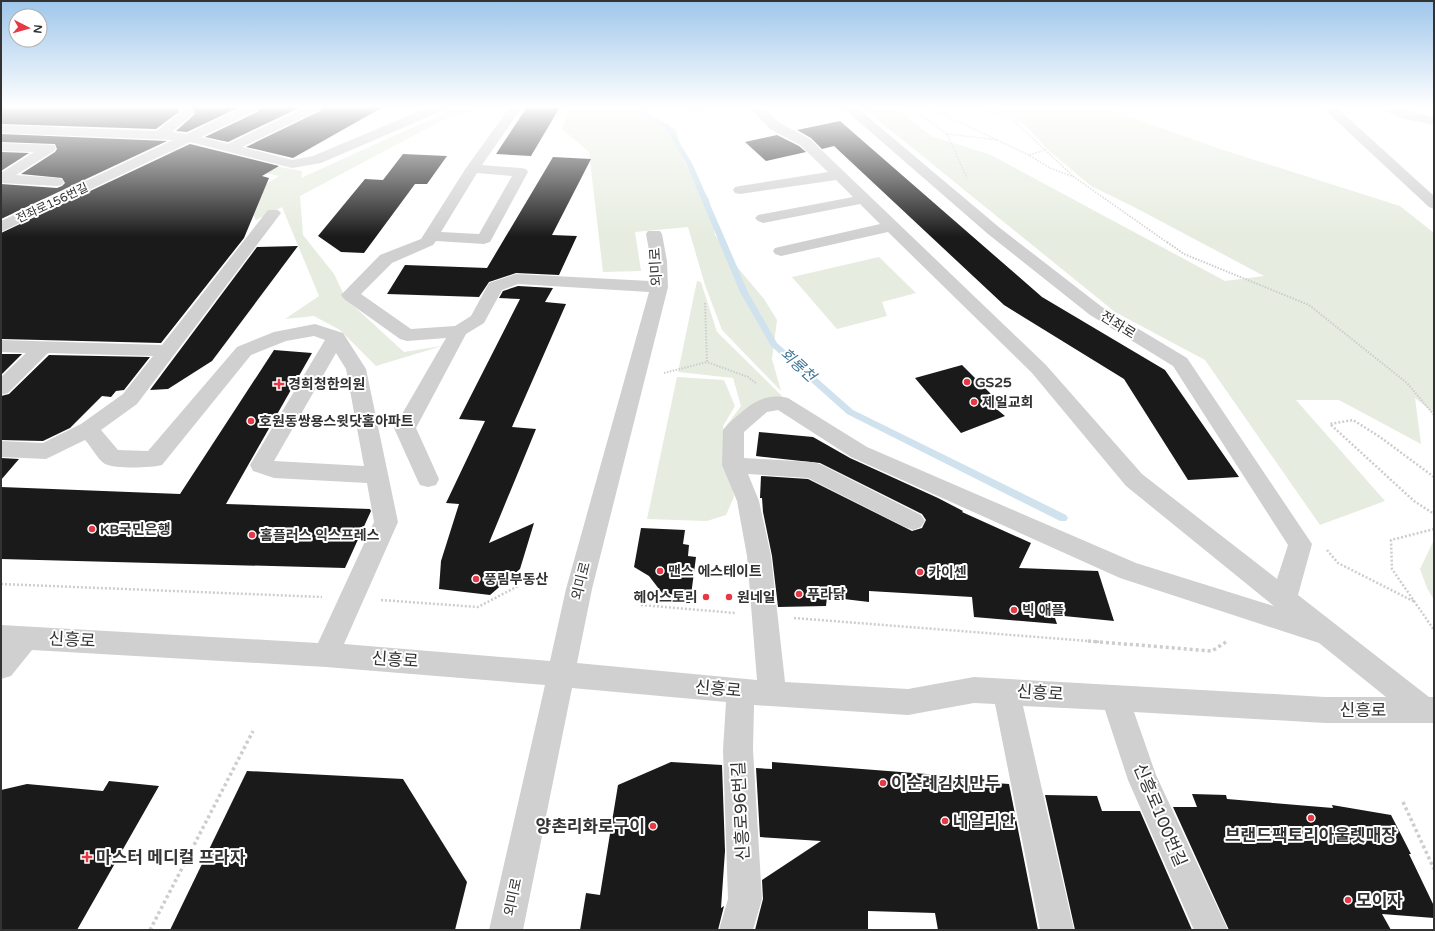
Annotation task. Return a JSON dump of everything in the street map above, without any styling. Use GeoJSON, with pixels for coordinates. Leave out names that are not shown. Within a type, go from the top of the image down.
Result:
{"type":"FeatureCollection","features":[{"type":"Feature","properties":{"kind":"street"},"geometry":{"type":"LineString","coordinates":[[45,150],[1,179],[57,182]]}},
{"type":"Feature","properties":{"kind":"street","name":"전좌로156번길"},"geometry":{"type":"LineString","coordinates":[[1,227],[162,150]]}},
{"type":"Feature","properties":{"kind":"street"},"geometry":{"type":"LineString","coordinates":[[239,150],[292,164],[310,161],[335,150]]}},
{"type":"Feature","properties":{"kind":"street"},"geometry":{"type":"LineString","coordinates":[[485,150],[427,242],[386,259],[350,295],[407,335],[459,331],[478,319],[495,287],[516,279],[659,287]]}},
{"type":"Feature","properties":{"kind":"street"},"geometry":{"type":"LineString","coordinates":[[814,150],[1039,369],[1134,480],[1284,600],[1429,710]]}},
{"type":"Feature","properties":{"kind":"street","name":"전좌로"},"geometry":{"type":"LineString","coordinates":[[899,150],[994,231],[1096,311],[1180,362],[1300,544],[1284,600]]}},
{"type":"Feature","properties":{"kind":"street"},"geometry":{"type":"LineString","coordinates":[[1376,150],[1434,204]]}},
{"type":"Feature","properties":{"kind":"street"},"geometry":{"type":"LineString","coordinates":[[431,236],[484,239],[521,172],[473,168]]}},
{"type":"Feature","properties":{"kind":"street"},"geometry":{"type":"LineString","coordinates":[[740,190],[839,175]]}},
{"type":"Feature","properties":{"kind":"street"},"geometry":{"type":"LineString","coordinates":[[763,218],[864,199]]}},
{"type":"Feature","properties":{"kind":"street"},"geometry":{"type":"LineString","coordinates":[[1,449],[46,451],[88,429],[130,399],[273,213]]}},
{"type":"Feature","properties":{"kind":"street"},"geometry":{"type":"LineString","coordinates":[[781,251],[892,226]]}},
{"type":"Feature","properties":{"kind":"street","name":"외미로"},"geometry":{"type":"LineString","coordinates":[[506,930],[579,589],[659,287],[658,261],[654,234]]}},
{"type":"Feature","properties":{"kind":"street"},"geometry":{"type":"LineString","coordinates":[[88,429],[112,458],[154,459],[244,351],[281,336],[315,330],[336,337],[356,369],[386,522],[326,655]]}},
{"type":"Feature","properties":{"kind":"street"},"geometry":{"type":"LineString","coordinates":[[428,479],[405,428],[459,331]]}},
{"type":"Feature","properties":{"kind":"street"},"geometry":{"type":"LineString","coordinates":[[336,337],[261,465],[274,470],[377,475]]}},
{"type":"Feature","properties":{"kind":"street"},"geometry":{"type":"LineString","coordinates":[[1,346],[167,351]]}},
{"type":"Feature","properties":{"kind":"street"},"geometry":{"type":"LineString","coordinates":[[1,388],[42,348]]}},
{"type":"Feature","properties":{"kind":"street"},"geometry":{"type":"LineString","coordinates":[[772,694],[758,548],[748,501],[734,465],[734,430],[761,406],[781,403],[859,452],[1129,572],[1328,634]]}},
{"type":"Feature","properties":{"kind":"street"},"geometry":{"type":"LineString","coordinates":[[734,465],[812,470],[913,521]]}},
{"type":"Feature","properties":{"kind":"street"},"geometry":{"type":"LineString","coordinates":[[1,667],[13,638]]}},
{"type":"Feature","properties":{"kind":"street","name":"신흥로"},"geometry":{"type":"LineString","coordinates":[[13,638],[326,655],[560,674],[772,694],[908,702],[974,690],[1325,710],[1429,710]]}},
{"type":"Feature","properties":{"kind":"street","name":"신흥로96번길"},"geometry":{"type":"LineString","coordinates":[[736,930],[745,899],[738,750],[741,691]]}},
{"type":"Feature","properties":{"kind":"street"},"geometry":{"type":"LineString","coordinates":[[1006,691],[1057,930]]}},
{"type":"Feature","properties":{"kind":"street","name":"신흥로100번길"},"geometry":{"type":"LineString","coordinates":[[1115,698],[1143,780],[1211,930]]}},
{"type":"Feature","properties":{"kind":"path"},"geometry":{"type":"LineString","coordinates":[[1021,150],[1053,171],[1074,177]]}},
{"type":"Feature","properties":{"kind":"path"},"geometry":{"type":"LineString","coordinates":[[1029,155],[1044,150]]}},
{"type":"Feature","properties":{"kind":"path"},"geometry":{"type":"LineString","coordinates":[[1045,150],[1074,177],[1184,254],[1309,305],[1407,383],[1434,415]]}},
{"type":"Feature","properties":{"kind":"path"},"geometry":{"type":"LineString","coordinates":[[705,303],[707,362]]}},
{"type":"Feature","properties":{"kind":"path"},"geometry":{"type":"LineString","coordinates":[[664,373],[707,362],[748,377],[781,403]]}},
{"type":"Feature","properties":{"kind":"path"},"geometry":{"type":"LineString","coordinates":[[1434,477],[1380,437],[1353,420],[1330,424],[1414,501],[1434,514]]}},
{"type":"Feature","properties":{"kind":"path"},"geometry":{"type":"LineString","coordinates":[[1434,530],[1391,540],[1392,569],[1434,630]]}},
{"type":"Feature","properties":{"kind":"path"},"geometry":{"type":"LineString","coordinates":[[1,584],[351,598],[478,607],[518,586]]}},
{"type":"Feature","properties":{"kind":"path"},"geometry":{"type":"LineString","coordinates":[[641,605],[1212,651],[1226,642]]}},
{"type":"Feature","properties":{"kind":"path"},"geometry":{"type":"LineString","coordinates":[[150,930],[253,731]]}},
{"type":"Feature","properties":{"kind":"path"},"geometry":{"type":"LineString","coordinates":[[1404,802],[1434,869]]}},
{"type":"Feature","properties":{"kind":"shaded area"},"geometry":{"type":"Polygon","coordinates":[[[170,150],[187,150],[302,171],[301,178],[362,150],[386,150],[300,196],[303,235],[334,274],[346,299],[404,352],[442,346],[376,366],[340,330],[314,316],[285,319],[319,296],[282,207],[256,220],[248,205],[229,207],[279,176],[168,152],[170,150]]]}},
{"type":"Feature","properties":{"kind":"shaded area"},"geometry":{"type":"Polygon","coordinates":[[[587,150],[682,150],[685,163],[709,199],[715,235],[738,268],[764,299],[777,320],[772,359],[781,391],[722,330],[705,285],[688,227],[635,232],[641,271],[603,272],[589,152],[587,150]]]}},
{"type":"Feature","properties":{"kind":"shaded area"},"geometry":{"type":"Polygon","coordinates":[[[916,150],[977,150],[989,154],[1225,281],[1264,276],[1134,207],[1091,186],[1049,150],[1225,150],[1400,206],[1434,233],[1434,413],[1415,398],[1421,444],[1339,400],[1296,400],[1385,501],[1320,525],[1205,360],[1115,312],[916,150]]]}},
{"type":"Feature","properties":{"kind":"shaded area"},"geometry":{"type":"Polygon","coordinates":[[[879,257],[916,293],[882,302],[887,316],[837,329],[792,277],[879,257]]]}},
{"type":"Feature","properties":{"kind":"shaded area"},"geometry":{"type":"Polygon","coordinates":[[[697,281],[701,282],[717,332],[784,398],[729,428],[727,425],[741,406],[733,378],[678,372],[697,281]]]}},
{"type":"Feature","properties":{"kind":"shaded area"},"geometry":{"type":"Polygon","coordinates":[[[677,377],[724,380],[735,406],[723,426],[734,497],[726,515],[707,521],[647,519],[677,377]]]}},
{"type":"Feature","properties":{"kind":"shaded area"},"geometry":{"type":"Polygon","coordinates":[[[1433,542],[1434,600],[1427,588],[1420,569],[1433,542]]]}},
{"type":"Feature","properties":{"kind":"building"},"geometry":{"type":"Polygon","coordinates":[[[56,150],[147,150],[1,219],[1,184],[57,188],[65,183],[62,178],[21,174],[56,150]]]}},
{"type":"Feature","properties":{"kind":"building"},"geometry":{"type":"Polygon","coordinates":[[[176,150],[216,150],[279,166],[262,176],[269,178],[244,238],[161,343],[1,339],[1,233],[176,150]]]}},
{"type":"Feature","properties":{"kind":"building"},"geometry":{"type":"Polygon","coordinates":[[[261,150],[306,150],[293,158],[261,150]]]}},
{"type":"Feature","properties":{"kind":"building"},"geometry":{"type":"Polygon","coordinates":[[[498,150],[534,150],[531,156],[496,154],[498,150]]]}},
{"type":"Feature","properties":{"kind":"building"},"geometry":{"type":"Polygon","coordinates":[[[754,150],[804,150],[806,152],[766,161],[754,150]]]}},
{"type":"Feature","properties":{"kind":"building"},"geometry":{"type":"Polygon","coordinates":[[[839,150],[874,150],[1042,297],[1165,370],[1239,477],[1188,480],[1124,379],[1004,305],[839,150]]]}},
{"type":"Feature","properties":{"kind":"building"},"geometry":{"type":"Polygon","coordinates":[[[1,152],[29,153],[1,171],[1,152]]]}},
{"type":"Feature","properties":{"kind":"building"},"geometry":{"type":"Polygon","coordinates":[[[403,154],[447,156],[427,184],[415,184],[364,253],[341,252],[318,236],[365,179],[383,180],[403,154]]]}},
{"type":"Feature","properties":{"kind":"building"},"geometry":{"type":"Polygon","coordinates":[[[553,157],[591,159],[552,235],[577,236],[559,275],[516,273],[489,282],[479,297],[387,294],[405,265],[487,268],[553,157]]]}},
{"type":"Feature","properties":{"kind":"building"},"geometry":{"type":"Polygon","coordinates":[[[298,246],[212,361],[168,389],[150,390],[257,247],[298,246]]]}},
{"type":"Feature","properties":{"kind":"building"},"geometry":{"type":"Polygon","coordinates":[[[518,286],[553,288],[545,302],[566,304],[512,427],[536,429],[489,543],[534,523],[520,569],[490,595],[439,589],[441,561],[459,504],[446,503],[485,421],[459,419],[520,299],[499,298],[503,291],[518,286]]]}},
{"type":"Feature","properties":{"kind":"building","name":"호원동쌍용스윗닷홈아파트"},"geometry":{"type":"Polygon","coordinates":[[[274,350],[312,353],[226,504],[370,509],[371,511],[345,568],[1,559],[1,487],[180,494],[274,350]]]}},
{"type":"Feature","properties":{"kind":"building"},"geometry":{"type":"Polygon","coordinates":[[[1,354],[22,354],[1,375],[1,354]]]}},
{"type":"Feature","properties":{"kind":"building"},"geometry":{"type":"Polygon","coordinates":[[[49,355],[150,357],[124,390],[116,391],[111,397],[102,396],[70,428],[43,441],[1,440],[1,396],[9,394],[49,355]]]}},
{"type":"Feature","properties":{"kind":"building"},"geometry":{"type":"Polygon","coordinates":[[[962,365],[1001,404],[994,407],[1005,416],[961,433],[915,378],[962,365]]]}},
{"type":"Feature","properties":{"kind":"building"},"geometry":{"type":"Polygon","coordinates":[[[759,432],[813,437],[850,458],[938,498],[963,511],[962,512],[1031,543],[1019,568],[1098,571],[1114,621],[1054,615],[1057,624],[974,617],[972,597],[869,591],[869,602],[827,597],[826,606],[778,607],[772,556],[763,512],[762,498],[760,498],[761,476],[808,479],[912,531],[922,528],[926,520],[922,514],[820,463],[756,456],[759,432]]]}},
{"type":"Feature","properties":{"kind":"building"},"geometry":{"type":"Polygon","coordinates":[[[1,458],[19,459],[1,480],[1,458]]]}},
{"type":"Feature","properties":{"kind":"building"},"geometry":{"type":"Polygon","coordinates":[[[641,528],[685,530],[683,544],[689,545],[688,556],[696,557],[690,603],[669,602],[649,576],[634,567],[641,528]]]}},
{"type":"Feature","properties":{"kind":"building"},"geometry":{"type":"Polygon","coordinates":[[[671,762],[722,765],[725,851],[721,908],[724,906],[718,930],[580,930],[586,893],[600,895],[618,785],[671,762]]]}},
{"type":"Feature","properties":{"kind":"building"},"geometry":{"type":"Polygon","coordinates":[[[772,762],[952,776],[953,780],[1009,784],[1038,930],[938,930],[935,913],[868,911],[868,930],[755,930],[763,899],[762,880],[821,841],[760,837],[756,768],[772,769],[772,762]]]}},
{"type":"Feature","properties":{"kind":"building"},"geometry":{"type":"Polygon","coordinates":[[[247,771],[403,779],[467,882],[455,930],[170,930],[247,771]]]}},
{"type":"Feature","properties":{"kind":"building","name":"마스터 메디컬 프라자"},"geometry":{"type":"Polygon","coordinates":[[[109,781],[159,786],[77,930],[1,930],[1,790],[27,784],[103,791],[109,781]]]}},
{"type":"Feature","properties":{"kind":"building"},"geometry":{"type":"Polygon","coordinates":[[[1192,794],[1226,795],[1227,799],[1333,808],[1332,805],[1391,815],[1411,854],[1409,854],[1434,906],[1434,918],[1382,914],[1391,930],[1229,930],[1173,807],[1197,807],[1192,794]]]}},
{"type":"Feature","properties":{"kind":"building"},"geometry":{"type":"Polygon","coordinates":[[[1045,795],[1097,796],[1102,811],[1140,811],[1192,930],[1075,930],[1045,795]]]}},
{"type":"Feature","properties":{"kind":"waterway","name":"회룡천"},"geometry":{"type":"LineString","coordinates":[[681,150],[690,165],[744,292],[774,344],[850,412],[1063,518]]}},
{"type":"Feature","properties":{"kind":"place","name":"GS25"},"geometry":{"type":"Point","coordinates":[967,382]}},
{"type":"Feature","properties":{"kind":"place","name":"경희청한의원"},"geometry":{"type":"Point","coordinates":[279,384]}},
{"type":"Feature","properties":{"kind":"place","name":"제일교회"},"geometry":{"type":"Point","coordinates":[974,402]}},
{"type":"Feature","properties":{"kind":"place","name":"호원동쌍용스윗닷홈아파트"},"geometry":{"type":"Point","coordinates":[251,421]}},
{"type":"Feature","properties":{"kind":"place","name":"KB국민은행"},"geometry":{"type":"Point","coordinates":[92,529]}},
{"type":"Feature","properties":{"kind":"place","name":"홈플러스 익스프레스"},"geometry":{"type":"Point","coordinates":[252,535]}},
{"type":"Feature","properties":{"kind":"place","name":"맨스 에스테이트"},"geometry":{"type":"Point","coordinates":[660,571]}},
{"type":"Feature","properties":{"kind":"place","name":"카이센"},"geometry":{"type":"Point","coordinates":[920,572]}},
{"type":"Feature","properties":{"kind":"place","name":"풍림부동산"},"geometry":{"type":"Point","coordinates":[476,579]}},
{"type":"Feature","properties":{"kind":"place","name":"푸라닭"},"geometry":{"type":"Point","coordinates":[799,594]}},
{"type":"Feature","properties":{"kind":"place","name":"헤어스토리"},"geometry":{"type":"Point","coordinates":[706,597]}},
{"type":"Feature","properties":{"kind":"place","name":"원네일"},"geometry":{"type":"Point","coordinates":[729,597]}},
{"type":"Feature","properties":{"kind":"place","name":"빅 애플"},"geometry":{"type":"Point","coordinates":[1014,610]}},
{"type":"Feature","properties":{"kind":"place","name":"이순례김치만두"},"geometry":{"type":"Point","coordinates":[883,783]}},
{"type":"Feature","properties":{"kind":"place","name":"브랜드팩토리아울렛매장"},"geometry":{"type":"Point","coordinates":[1311,818]}},
{"type":"Feature","properties":{"kind":"place","name":"네일리안"},"geometry":{"type":"Point","coordinates":[945,821]}},
{"type":"Feature","properties":{"kind":"place","name":"양촌리화로구이"},"geometry":{"type":"Point","coordinates":[653,826]}},
{"type":"Feature","properties":{"kind":"place","name":"마스터 메디컬 프라자"},"geometry":{"type":"Point","coordinates":[87,857]}},
{"type":"Feature","properties":{"kind":"place","name":"모이자"},"geometry":{"type":"Point","coordinates":[1348,900]}}]}
